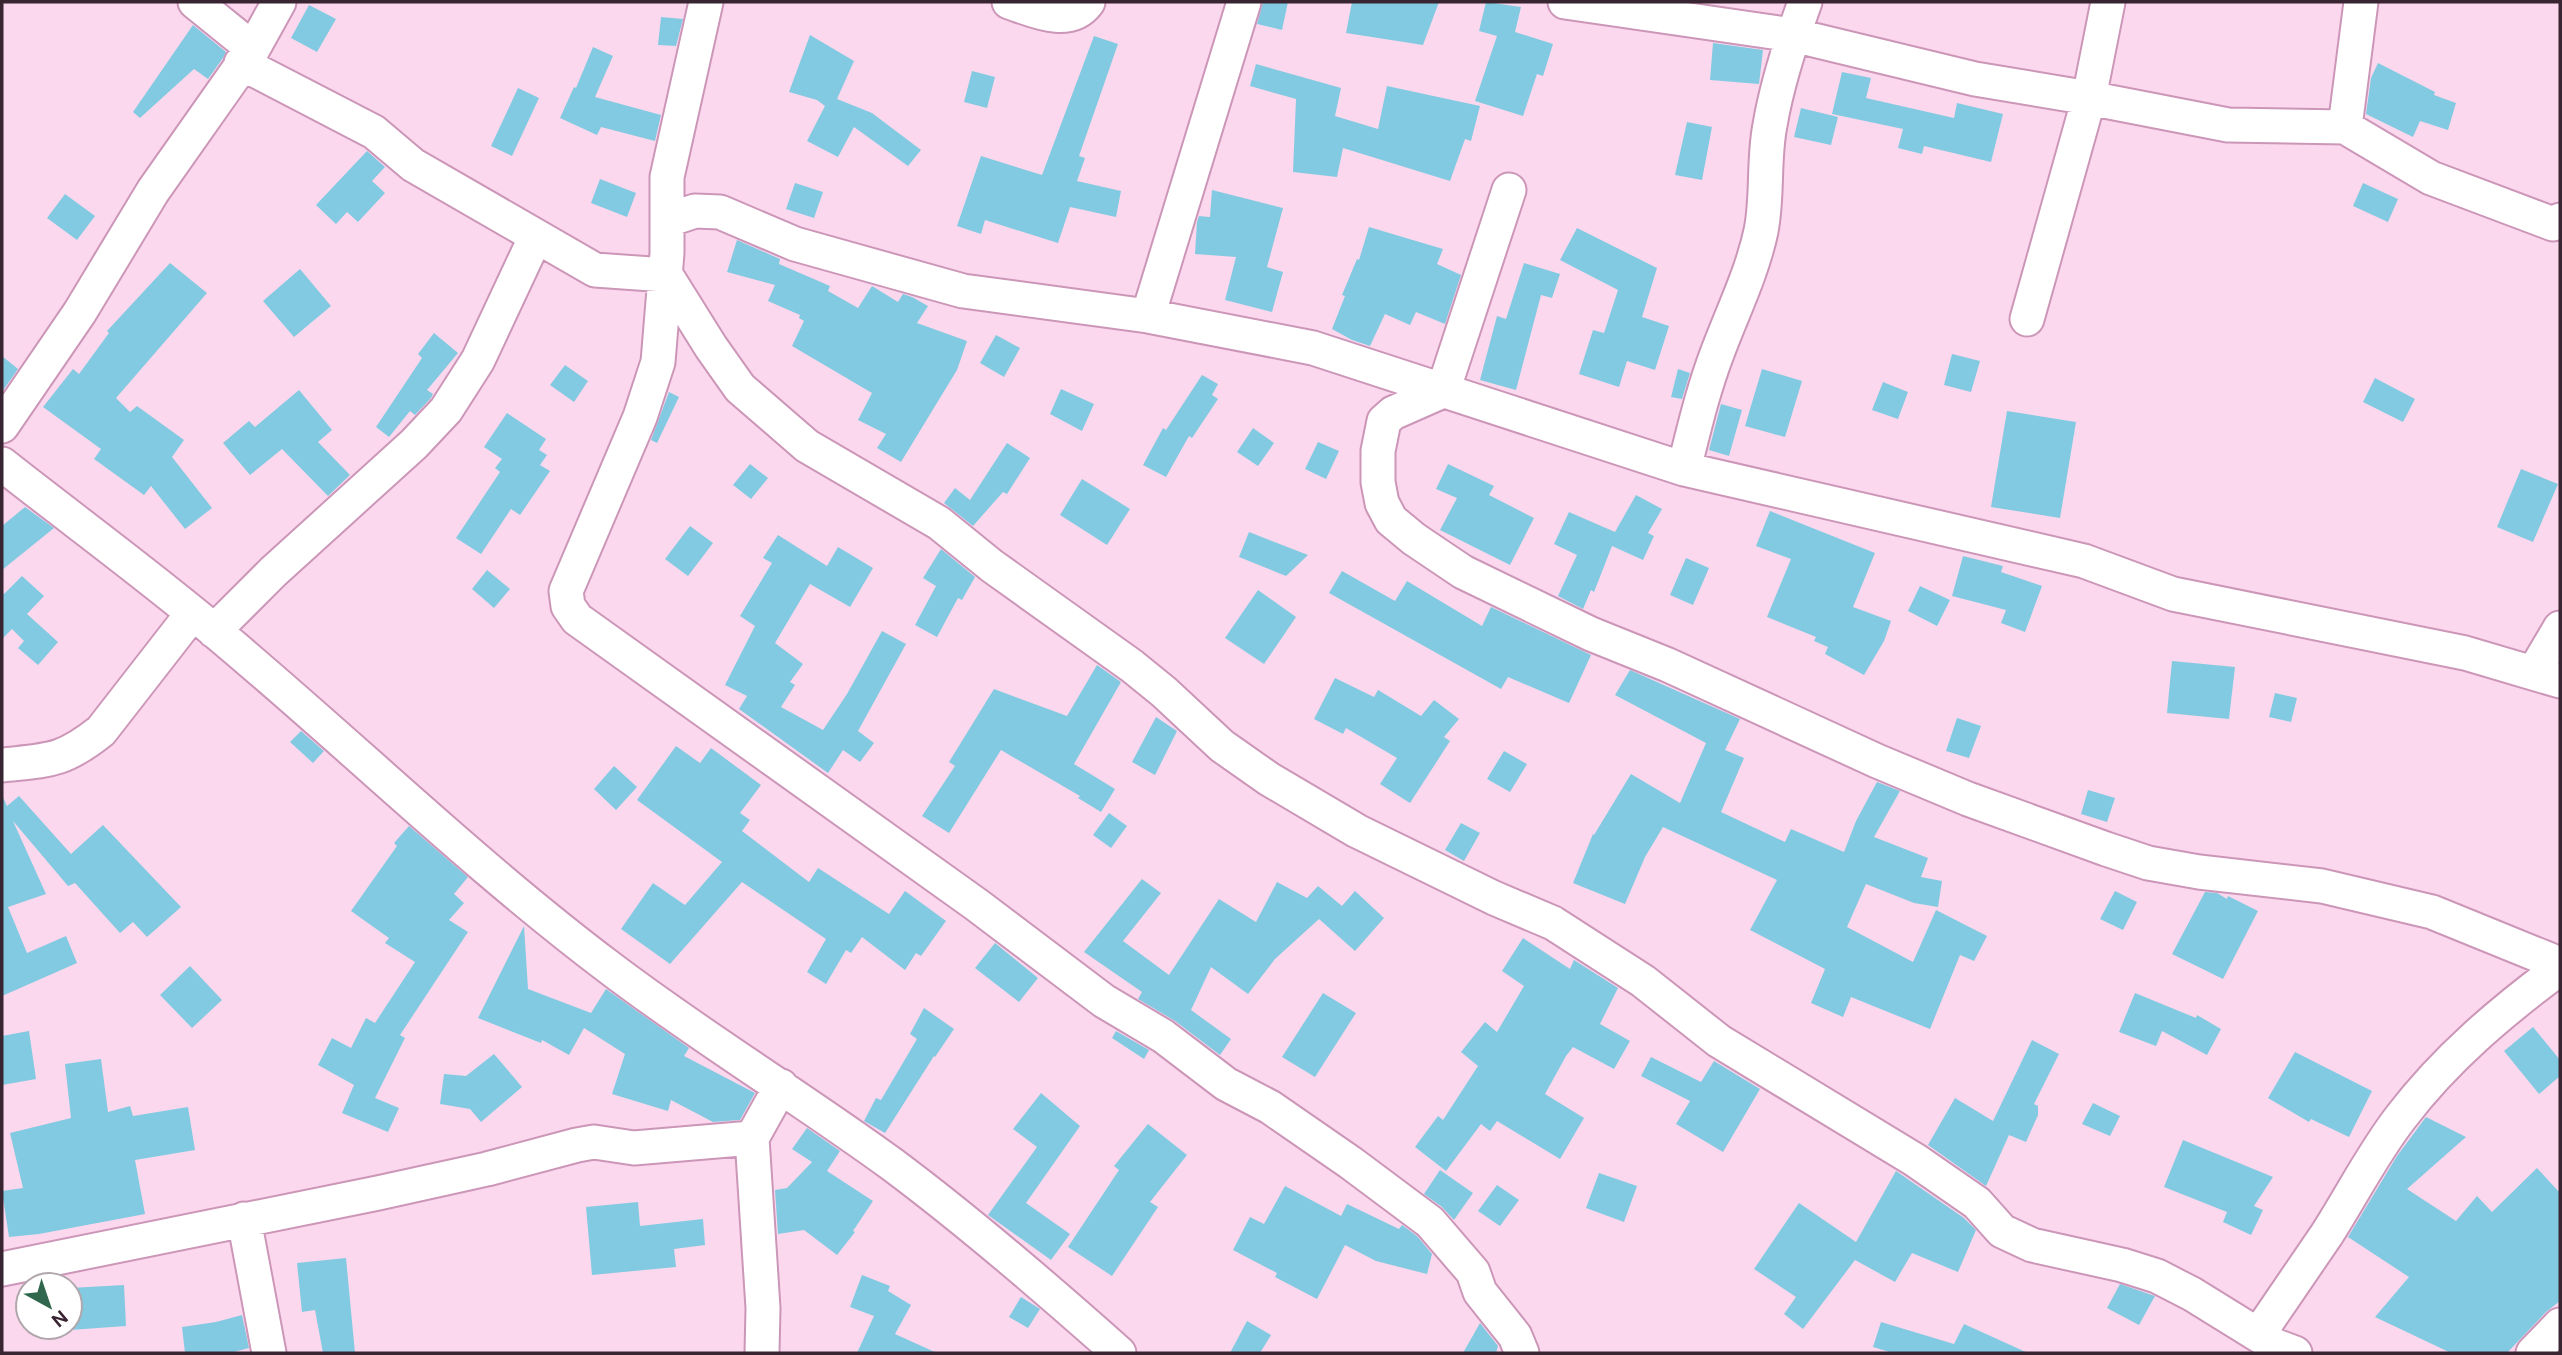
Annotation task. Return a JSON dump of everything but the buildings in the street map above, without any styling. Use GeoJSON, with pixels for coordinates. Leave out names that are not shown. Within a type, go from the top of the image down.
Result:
{"type":"FeatureCollection","features":[{"type":"Feature","properties":{"kind":"street"},"geometry":{"type":"LineString","coordinates":[[195,2],[247,56],[374,132],[413,165],[595,270],[666,275]]}},
{"type":"Feature","properties":{"kind":"street"},"geometry":{"type":"LineString","coordinates":[[2,426],[80,312],[153,191],[247,56],[279,2]]}},
{"type":"Feature","properties":{"kind":"street"},"geometry":{"type":"LineString","coordinates":[[706,2],[667,177],[666,275],[658,362],[640,417],[566,591],[568,606],[577,619],[977,905],[1104,1001],[1163,1036],[1226,1084],[1270,1107],[1430,1222],[1473,1272],[1480,1292],[1514,1348]]}},
{"type":"Feature","properties":{"kind":"street"},"geometry":{"type":"LineString","coordinates":[[1009,2],[1045,15],[1065,16],[1076,13],[1088,2]]}},
{"type":"Feature","properties":{"kind":"street"},"geometry":{"type":"LineString","coordinates":[[1148,316],[1244,2]]}},
{"type":"Feature","properties":{"kind":"street"},"geometry":{"type":"LineString","coordinates":[[1565,2],[1793,35],[1975,79],[2228,125],[2345,127],[2431,178],[2553,224],[2560,220]]}},
{"type":"Feature","properties":{"kind":"street"},"geometry":{"type":"LineString","coordinates":[[1684,469],[1701,400],[1747,279],[1760,231],[1766,195],[1765,166],[1770,125],[1793,35],[1805,2]]}},
{"type":"Feature","properties":{"kind":"street"},"geometry":{"type":"LineString","coordinates":[[2027,319],[2089,98],[2108,2]]}},
{"type":"Feature","properties":{"kind":"street"},"geometry":{"type":"LineString","coordinates":[[2345,127],[2361,2]]}},
{"type":"Feature","properties":{"kind":"street"},"geometry":{"type":"LineString","coordinates":[[1509,190],[1443,391],[1394,413],[1384,421],[1378,451],[1378,482],[1382,503],[1391,520],[1414,539],[1463,572],[1591,634],[1668,665],[1877,761],[2060,833],[2148,863],[2199,872],[2322,886],[2432,912],[2486,932],[2560,966],[2485,1026],[2435,1076],[2400,1118],[2328,1232],[2258,1335]]}},
{"type":"Feature","properties":{"kind":"street"},"geometry":{"type":"LineString","coordinates":[[668,220],[695,211],[720,212],[795,244],[962,291],[1148,316],[1313,348],[1684,469],[2084,561],[2174,594],[2465,653],[2547,676],[2560,628]]}},
{"type":"Feature","properties":{"kind":"street"},"geometry":{"type":"LineString","coordinates":[[2,765],[46,761],[65,756],[101,731],[203,622],[273,572],[414,444],[446,410],[478,360],[536,236]]}},
{"type":"Feature","properties":{"kind":"street"},"geometry":{"type":"LineString","coordinates":[[666,275],[740,388],[807,446],[939,523],[992,566],[1132,666],[1222,746],[1269,779],[1357,831],[1494,898],[1553,923],[1643,981],[1720,1041],[1915,1160],[1967,1195],[2002,1231],[2032,1245],[2122,1265],[2157,1276],[2192,1294],[2258,1335],[2295,1353]]}},
{"type":"Feature","properties":{"kind":"street"},"geometry":{"type":"LineString","coordinates":[[2,464],[203,622],[551,921],[611,969],[741,1062],[781,1086],[939,1201],[1119,1353]]}},
{"type":"Feature","properties":{"kind":"street"},"geometry":{"type":"LineString","coordinates":[[762,1353],[763,1308],[752,1138],[781,1086]]}},
{"type":"Feature","properties":{"kind":"street"},"geometry":{"type":"LineString","coordinates":[[2,1269],[378,1193],[594,1142],[634,1148],[752,1138]]}},
{"type":"Feature","properties":{"kind":"street"},"geometry":{"type":"LineString","coordinates":[[244,1219],[269,1353]]}},
{"type":"Feature","properties":{"kind":"street"},"geometry":{"type":"LineString","coordinates":[[2533,1353],[2560,1325]]}}]}
